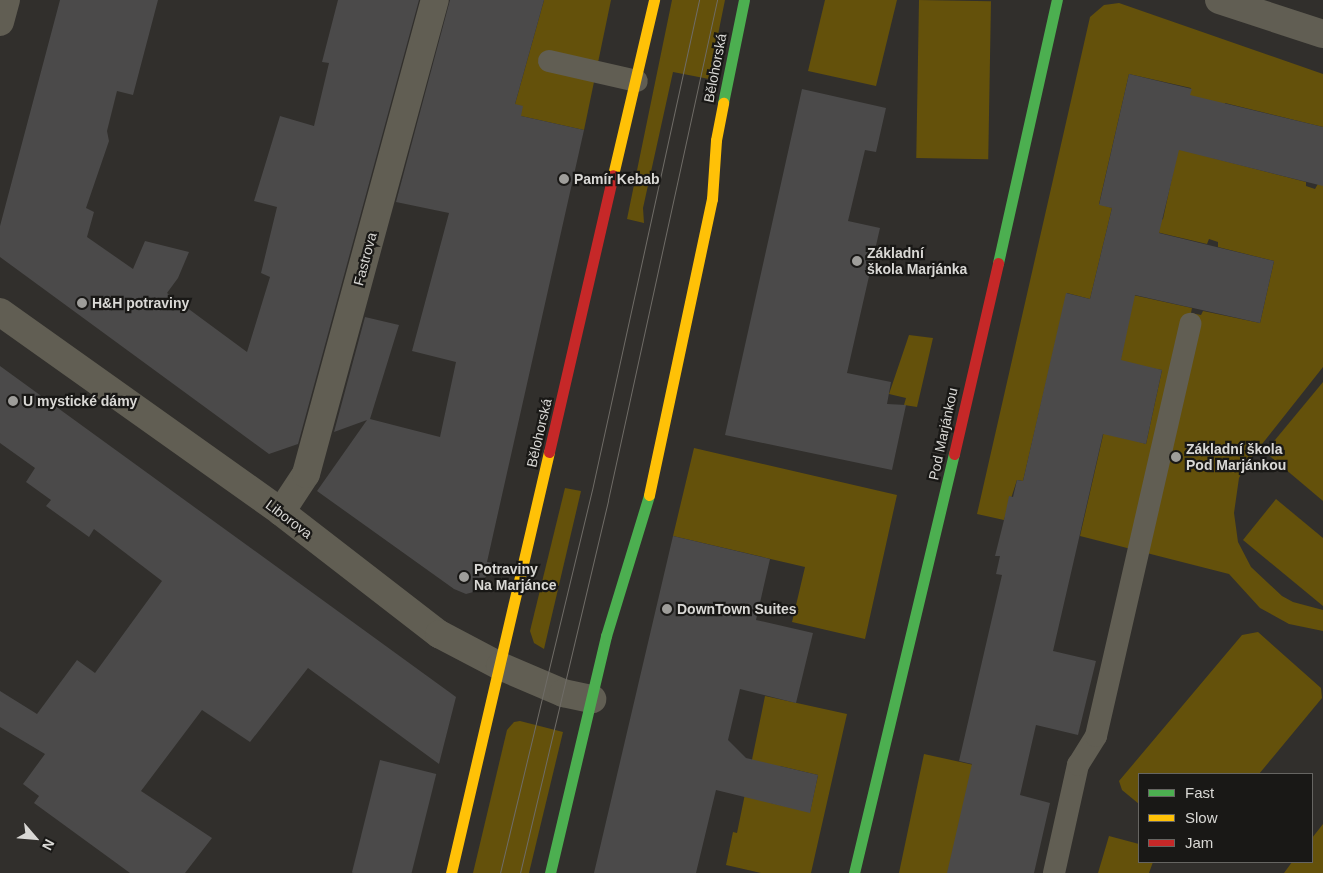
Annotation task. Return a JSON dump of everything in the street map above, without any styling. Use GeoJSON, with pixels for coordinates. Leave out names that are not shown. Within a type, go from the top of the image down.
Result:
{"type":"FeatureCollection","features":[{"type":"Feature","properties":{"kind":"street"},"geometry":{"type":"LineString","coordinates":[[0,22],[6,0]]}},
{"type":"Feature","properties":{"kind":"street","name":"Fastrova"},"geometry":{"type":"LineString","coordinates":[[281,512],[306,474],[435,0]]}},
{"type":"Feature","properties":{"kind":"street","name":"Bělohorská"},"geometry":{"type":"LineString","coordinates":[[451,873],[637,81],[654,0]]}},
{"type":"Feature","properties":{"kind":"street","name":"Bělohorská"},"geometry":{"type":"LineString","coordinates":[[550,873],[606,636],[649,495],[712,198],[716,140],[744,0]]}},
{"type":"Feature","properties":{"kind":"street","name":"Pod Marjánkou"},"geometry":{"type":"LineString","coordinates":[[854,873],[946,492],[1057,0]]}},
{"type":"Feature","properties":{"kind":"street"},"geometry":{"type":"LineString","coordinates":[[1220,0],[1292,11],[1323,34]]}},
{"type":"Feature","properties":{"kind":"street","name":"Liborova"},"geometry":{"type":"LineString","coordinates":[[0,312],[281,512],[439,634],[500,666],[563,693],[592,699]]}},
{"type":"Feature","properties":{"kind":"lane"},"geometry":{"type":"LineString","coordinates":[[549,61],[637,81]]}},
{"type":"Feature","properties":{"kind":"lane"},"geometry":{"type":"LineString","coordinates":[[1054,873],[1078,765],[1096,736],[1190,324]]}},
{"type":"Feature","properties":{"kind":"shaded area"},"geometry":{"type":"Polygon","coordinates":[[[544,0],[611,0],[584,130],[521,116],[515,104],[544,0]]]}},
{"type":"Feature","properties":{"kind":"shaded area"},"geometry":{"type":"Polygon","coordinates":[[[672,0],[725,0],[709,79],[673,72],[643,208],[644,223],[627,219],[672,0]]]}},
{"type":"Feature","properties":{"kind":"shaded area"},"geometry":{"type":"Polygon","coordinates":[[[825,0],[897,0],[876,86],[808,71],[825,0]]]}},
{"type":"Feature","properties":{"kind":"shaded area"},"geometry":{"type":"Polygon","coordinates":[[[919,0],[991,1],[988,159],[916,158],[919,0]]]}},
{"type":"Feature","properties":{"kind":"shaded area"},"geometry":{"type":"Polygon","coordinates":[[[1119,3],[1323,74],[1323,127],[1225,103],[1213,158],[1306,182],[1306,186],[1315,189],[1323,175],[1323,367],[1247,463],[1239,478],[1234,513],[1238,542],[1251,567],[1282,596],[1293,602],[1323,610],[1323,631],[1289,624],[1260,608],[1229,574],[1080,536],[1104,431],[1146,444],[1162,370],[1120,363],[1133,295],[1192,308],[1191,313],[1201,315],[1203,311],[1260,323],[1274,261],[1218,247],[1218,242],[1209,239],[1207,244],[1148,230],[1163,219],[1191,88],[1129,74],[1099,204],[1112,208],[1090,299],[1067,293],[1023,481],[1017,480],[1004,520],[977,514],[1090,17],[1104,5],[1119,3]]]}},
{"type":"Feature","properties":{"kind":"shaded area"},"geometry":{"type":"Polygon","coordinates":[[[909,335],[933,338],[917,407],[904,405],[906,398],[889,394],[909,335]]]}},
{"type":"Feature","properties":{"kind":"shaded area"},"geometry":{"type":"Polygon","coordinates":[[[1323,382],[1323,501],[1265,452],[1323,382]]]}},
{"type":"Feature","properties":{"kind":"shaded area"},"geometry":{"type":"Polygon","coordinates":[[[694,448],[897,495],[865,639],[792,622],[805,567],[673,536],[694,448]]]}},
{"type":"Feature","properties":{"kind":"shaded area"},"geometry":{"type":"Polygon","coordinates":[[[565,488],[581,491],[544,649],[534,643],[530,631],[565,488]]]}},
{"type":"Feature","properties":{"kind":"shaded area"},"geometry":{"type":"Polygon","coordinates":[[[1276,499],[1323,538],[1323,606],[1243,540],[1276,499]]]}},
{"type":"Feature","properties":{"kind":"shaded area"},"geometry":{"type":"Polygon","coordinates":[[[1258,632],[1321,688],[1322,698],[1260,773],[1138,773],[1138,803],[1122,790],[1119,781],[1242,635],[1258,632]]]}},
{"type":"Feature","properties":{"kind":"shaded area"},"geometry":{"type":"Polygon","coordinates":[[[765,696],[847,714],[811,873],[761,873],[726,865],[733,832],[737,833],[765,696]],[[780,766],[771,803],[810,812],[818,775],[780,766]]]}},
{"type":"Feature","properties":{"kind":"shaded area"},"geometry":{"type":"Polygon","coordinates":[[[520,721],[563,732],[529,873],[473,873],[507,730],[514,722],[520,721]]]}},
{"type":"Feature","properties":{"kind":"shaded area"},"geometry":{"type":"Polygon","coordinates":[[[924,754],[974,765],[948,873],[899,873],[924,754]]]}},
{"type":"Feature","properties":{"kind":"shaded area"},"geometry":{"type":"Polygon","coordinates":[[[1323,824],[1323,873],[1284,873],[1291,863],[1313,863],[1313,837],[1323,824]]]}},
{"type":"Feature","properties":{"kind":"shaded area"},"geometry":{"type":"Polygon","coordinates":[[[1109,836],[1138,844],[1138,863],[1153,863],[1149,873],[1098,873],[1109,836]]]}},
{"type":"Feature","properties":{"kind":"building"},"geometry":{"type":"Polygon","coordinates":[[[60,0],[158,0],[133,95],[117,91],[107,131],[109,141],[86,208],[94,212],[87,237],[133,269],[145,241],[189,252],[178,278],[167,293],[247,352],[270,277],[261,273],[277,207],[254,201],[280,116],[314,126],[329,63],[322,62],[338,0],[419,0],[298,444],[269,454],[0,257],[0,226],[60,0]]]}},
{"type":"Feature","properties":{"kind":"building"},"geometry":{"type":"Polygon","coordinates":[[[450,0],[544,0],[515,104],[523,106],[521,116],[584,130],[487,562],[494,563],[477,591],[466,594],[454,589],[317,491],[367,420],[334,432],[365,317],[399,325],[370,419],[440,437],[456,362],[412,351],[449,213],[396,202],[450,0]]]}},
{"type":"Feature","properties":{"kind":"building"},"geometry":{"type":"Polygon","coordinates":[[[1129,74],[1192,89],[1190,95],[1323,127],[1323,186],[1179,150],[1159,233],[1274,261],[1260,323],[1135,295],[1121,360],[1162,370],[1146,444],[1103,434],[1053,651],[1096,661],[1078,735],[1036,725],[1020,795],[1050,803],[1034,873],[947,873],[972,764],[959,761],[1002,575],[996,574],[1000,556],[995,556],[1009,496],[1013,497],[1017,480],[1023,481],[1066,293],[1090,299],[1112,208],[1099,205],[1129,74]]]}},
{"type":"Feature","properties":{"kind":"building"},"geometry":{"type":"Polygon","coordinates":[[[802,89],[886,108],[876,152],[865,150],[848,221],[880,228],[847,373],[891,382],[887,404],[906,405],[892,470],[725,435],[802,89]]]}},
{"type":"Feature","properties":{"kind":"building"},"geometry":{"type":"Polygon","coordinates":[[[0,366],[456,697],[439,764],[308,668],[250,742],[202,710],[141,791],[212,838],[185,873],[130,873],[34,803],[39,796],[23,784],[45,754],[0,727],[0,691],[37,714],[77,660],[95,673],[162,581],[94,529],[89,537],[46,506],[51,500],[26,482],[35,468],[0,443],[0,366]]]}},
{"type":"Feature","properties":{"kind":"building"},"geometry":{"type":"Polygon","coordinates":[[[673,536],[770,559],[756,620],[813,633],[796,703],[740,689],[728,740],[746,758],[818,775],[810,813],[716,790],[696,873],[594,873],[673,536]]]}},
{"type":"Feature","properties":{"kind":"building"},"geometry":{"type":"Polygon","coordinates":[[[380,760],[436,774],[412,873],[352,873],[380,760]]]}},
{"type":"Feature","properties":{"kind":"tram line"},"geometry":{"type":"LineString","coordinates":[[500,873],[592,490],[699,0]]}},
{"type":"Feature","properties":{"kind":"tram line"},"geometry":{"type":"LineString","coordinates":[[520,873],[608,500],[717,0]]}},
{"type":"Feature","properties":{"kind":"traffic: fast"},"geometry":{"type":"LineString","coordinates":[[723,103],[744,0]]}},
{"type":"Feature","properties":{"kind":"traffic: fast"},"geometry":{"type":"LineString","coordinates":[[998,263],[1057,0]]}},
{"type":"Feature","properties":{"kind":"traffic: fast"},"geometry":{"type":"LineString","coordinates":[[854,873],[954,454]]}},
{"type":"Feature","properties":{"kind":"traffic: fast"},"geometry":{"type":"LineString","coordinates":[[550,873],[606,636],[649,495]]}},
{"type":"Feature","properties":{"kind":"traffic: slow"},"geometry":{"type":"LineString","coordinates":[[613,175],[654,0]]}},
{"type":"Feature","properties":{"kind":"traffic: slow"},"geometry":{"type":"LineString","coordinates":[[649,495],[712,199],[716,140],[723,103]]}},
{"type":"Feature","properties":{"kind":"traffic: slow"},"geometry":{"type":"LineString","coordinates":[[451,873],[549,452]]}},
{"type":"Feature","properties":{"kind":"traffic: jam"},"geometry":{"type":"LineString","coordinates":[[549,452],[613,175]]}},
{"type":"Feature","properties":{"kind":"traffic: jam"},"geometry":{"type":"LineString","coordinates":[[954,454],[998,263]]}},
{"type":"Feature","properties":{"kind":"place","name":"Pamír Kebab"},"geometry":{"type":"Point","coordinates":[564,179]}},
{"type":"Feature","properties":{"kind":"place","name":"Základní škola Marjánka"},"geometry":{"type":"Point","coordinates":[857,261]}},
{"type":"Feature","properties":{"kind":"place","name":"H&H potraviny"},"geometry":{"type":"Point","coordinates":[82,303]}},
{"type":"Feature","properties":{"kind":"place","name":"U mystické dámy"},"geometry":{"type":"Point","coordinates":[13,401]}},
{"type":"Feature","properties":{"kind":"place","name":"Základní škola Pod Marjánkou"},"geometry":{"type":"Point","coordinates":[1176,457]}},
{"type":"Feature","properties":{"kind":"place","name":"Potraviny Na Marjánce"},"geometry":{"type":"Point","coordinates":[464,577]}},
{"type":"Feature","properties":{"kind":"place","name":"DownTown Suites"},"geometry":{"type":"Point","coordinates":[667,609]}}]}
